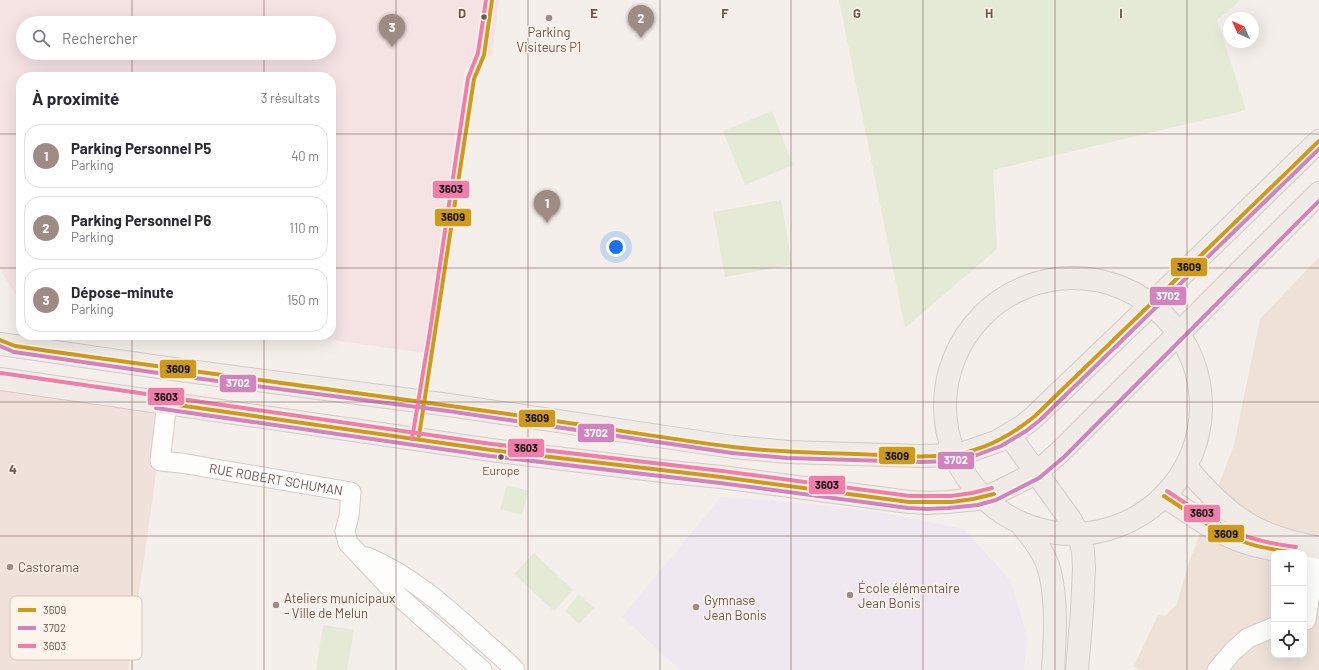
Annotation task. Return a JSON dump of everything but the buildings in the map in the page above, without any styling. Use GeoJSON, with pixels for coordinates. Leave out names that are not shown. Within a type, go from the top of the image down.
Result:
{"type":"FeatureCollection","features":[{"type":"Feature","properties":{"kind":"main road"},"geometry":{"type":"LineString","coordinates":[[0,344],[173,369],[449,405],[733,447],[788,452],[920,456],[964,453],[1009,435],[1035,416],[1132,324],[1319,141]]}},
{"type":"Feature","properties":{"kind":"main road"},"geometry":{"type":"LineString","coordinates":[[0,379],[491,450],[721,477],[908,502],[927,503],[977,499],[994,494],[1036,474],[1060,452],[1319,193]]}},
{"type":"Feature","properties":{"kind":"main road"},"geometry":{"type":"LineString","coordinates":[[1056,279],[1089,279],[1105,282],[1120,287],[1148,302],[1172,324],[1181,337],[1191,356],[1199,382],[1201,398],[1199,430],[1187,468],[1164,496],[1149,510],[1120,526],[1105,531],[1073,535],[1052,533],[1026,526],[1002,514],[985,501],[971,484],[957,462],[947,431],[945,415],[947,383],[951,367],[962,343],[974,325],[997,303],[1011,294],[1041,282],[1056,279]]}},
{"type":"Feature","properties":{"kind":"main road"},"geometry":{"type":"LineString","coordinates":[[1009,435],[1070,519],[1078,534],[1083,550],[1084,586],[1077,670]]}},
{"type":"Feature","properties":{"kind":"main road"},"geometry":{"type":"LineString","coordinates":[[964,453],[994,494],[1030,535],[1040,549],[1046,563],[1052,582],[1056,636],[1053,670]]}},
{"type":"Feature","properties":{"kind":"main road"},"geometry":{"type":"LineString","coordinates":[[1187,468],[1210,494],[1231,512],[1256,528],[1292,542],[1311,553]]}},
{"type":"Feature","properties":{"kind":"main road"},"geometry":{"type":"LineString","coordinates":[[1164,496],[1236,539],[1261,547],[1311,553]]}},
{"type":"Feature","properties":{"kind":"street","name":"RUE ROBERT SCHUMAN"},"geometry":{"type":"LineString","coordinates":[[167,403],[160,461],[351,492],[349,516],[345,531],[348,543],[395,593],[482,670]]}},
{"type":"Feature","properties":{"kind":"street"},"geometry":{"type":"LineString","coordinates":[[357,553],[386,565],[428,593],[448,608],[515,670]]}},
{"type":"Feature","properties":{"kind":"street"},"geometry":{"type":"LineString","coordinates":[[1310,621],[1311,553]]}},
{"type":"Feature","properties":{"kind":"street"},"geometry":{"type":"LineString","coordinates":[[1217,670],[1233,651],[1248,638],[1271,629]]}},
{"type":"Feature","properties":{"kind":"shaded area"},"geometry":{"type":"Polygon","coordinates":[[[0,0],[499,0],[492,55],[465,68],[424,353],[332,340],[336,340],[336,72],[16,72],[15,294],[0,269],[0,0]]]}},
{"type":"Feature","properties":{"kind":"shaded area"},"geometry":{"type":"Polygon","coordinates":[[[1319,257],[1319,670],[1139,670],[1134,666],[1158,615],[1165,616],[1177,604],[1188,565],[1234,445],[1260,319],[1319,257]]]}},
{"type":"Feature","properties":{"kind":"shaded area"},"geometry":{"type":"Polygon","coordinates":[[[0,389],[165,411],[139,596],[10,596],[10,660],[129,660],[128,670],[0,670],[0,389]]]}},
{"type":"Feature","properties":{"kind":"shaded area"},"geometry":{"type":"Polygon","coordinates":[[[721,497],[806,503],[885,513],[964,529],[1011,581],[1027,637],[1024,670],[680,670],[622,617],[721,497]]]}},
{"type":"Feature","properties":{"kind":"green space"},"geometry":{"type":"Polygon","coordinates":[[[839,0],[1241,0],[1227,12],[1223,12],[1223,15],[1217,20],[1223,39],[1223,48],[1226,48],[1246,110],[993,170],[997,249],[905,328],[839,0]]]}},
{"type":"Feature","properties":{"kind":"green space"},"geometry":{"type":"Polygon","coordinates":[[[772,111],[793,165],[745,185],[723,131],[772,111]]]}},
{"type":"Feature","properties":{"kind":"green space"},"geometry":{"type":"Polygon","coordinates":[[[781,200],[792,265],[725,277],[713,212],[781,200]]]}},
{"type":"Feature","properties":{"kind":"green space"},"geometry":{"type":"Polygon","coordinates":[[[507,485],[529,491],[522,515],[500,509],[507,485]]]}},
{"type":"Feature","properties":{"kind":"green space"},"geometry":{"type":"Polygon","coordinates":[[[534,553],[573,590],[554,611],[514,574],[534,553]]]}},
{"type":"Feature","properties":{"kind":"green space"},"geometry":{"type":"Polygon","coordinates":[[[579,594],[594,608],[579,624],[565,611],[579,594]]]}},
{"type":"Feature","properties":{"kind":"green space"},"geometry":{"type":"Polygon","coordinates":[[[323,625],[354,630],[347,670],[316,670],[323,625]]]}},
{"type":"Feature","properties":{"kind":"transit line","name":"3603"},"geometry":{"type":"LineString","coordinates":[[412,439],[430,331],[468,78],[478,53],[486,0]]}},
{"type":"Feature","properties":{"kind":"transit line","name":"3609"},"geometry":{"type":"LineString","coordinates":[[419,436],[474,79],[484,55],[492,0]]}},
{"type":"Feature","properties":{"kind":"transit line","name":"3609"},"geometry":{"type":"LineString","coordinates":[[0,340],[15,346],[476,409],[733,447],[795,452],[907,456],[956,454],[988,445],[1008,435],[1035,416],[1319,141]]}},
{"type":"Feature","properties":{"kind":"transit line","name":"3702"},"geometry":{"type":"LineString","coordinates":[[0,346],[14,352],[172,375],[448,411],[732,453],[787,458],[920,462],[954,461],[966,459],[1001,446],[1026,431],[1039,421],[1319,149]]}},
{"type":"Feature","properties":{"kind":"transit line","name":"3702"},"geometry":{"type":"LineString","coordinates":[[156,408],[490,456],[720,483],[908,508],[927,509],[978,505],[996,500],[1039,478],[1064,457],[1319,201]]}},
{"type":"Feature","properties":{"kind":"transit line","name":"3603"},"geometry":{"type":"LineString","coordinates":[[1,373],[492,444],[722,471],[910,496],[951,496],[992,488]]}},
{"type":"Feature","properties":{"kind":"transit line","name":"3609"},"geometry":{"type":"LineString","coordinates":[[157,402],[491,450],[721,477],[909,502],[952,502],[994,494]]}},
{"type":"Feature","properties":{"kind":"transit line","name":"3603"},"geometry":{"type":"LineString","coordinates":[[1167,491],[1206,516],[1237,533],[1260,540],[1296,547]]}},
{"type":"Feature","properties":{"kind":"transit line","name":"3609"},"geometry":{"type":"LineString","coordinates":[[1164,496],[1233,538],[1256,546],[1276,550]]}},
{"type":"Feature","properties":{"kind":"place","name":"Parking Visiteurs P1"},"geometry":{"type":"Point","coordinates":[549,18]}},
{"type":"Feature","properties":{"kind":"place","name":"Parking Personnel P6"},"geometry":{"type":"Point","coordinates":[641,38]}},
{"type":"Feature","properties":{"kind":"place","name":"Dépose-minute"},"geometry":{"type":"Point","coordinates":[392,47]}},
{"type":"Feature","properties":{"kind":"place","name":"Parking Personnel P5"},"geometry":{"type":"Point","coordinates":[547,223]}},
{"type":"Feature","properties":{"kind":"place","name":"Europe"},"geometry":{"type":"Point","coordinates":[501,457]}},
{"type":"Feature","properties":{"kind":"place","name":"Castorama"},"geometry":{"type":"Point","coordinates":[10,567]}},
{"type":"Feature","properties":{"kind":"place","name":"École élémentaire Jean Bonis"},"geometry":{"type":"Point","coordinates":[850,595]}},
{"type":"Feature","properties":{"kind":"place","name":"Ateliers municipaux - Ville de Melun"},"geometry":{"type":"Point","coordinates":[276,605]}},
{"type":"Feature","properties":{"kind":"place","name":"Gymnase Jean Bonis"},"geometry":{"type":"Point","coordinates":[696,607]}}]}
